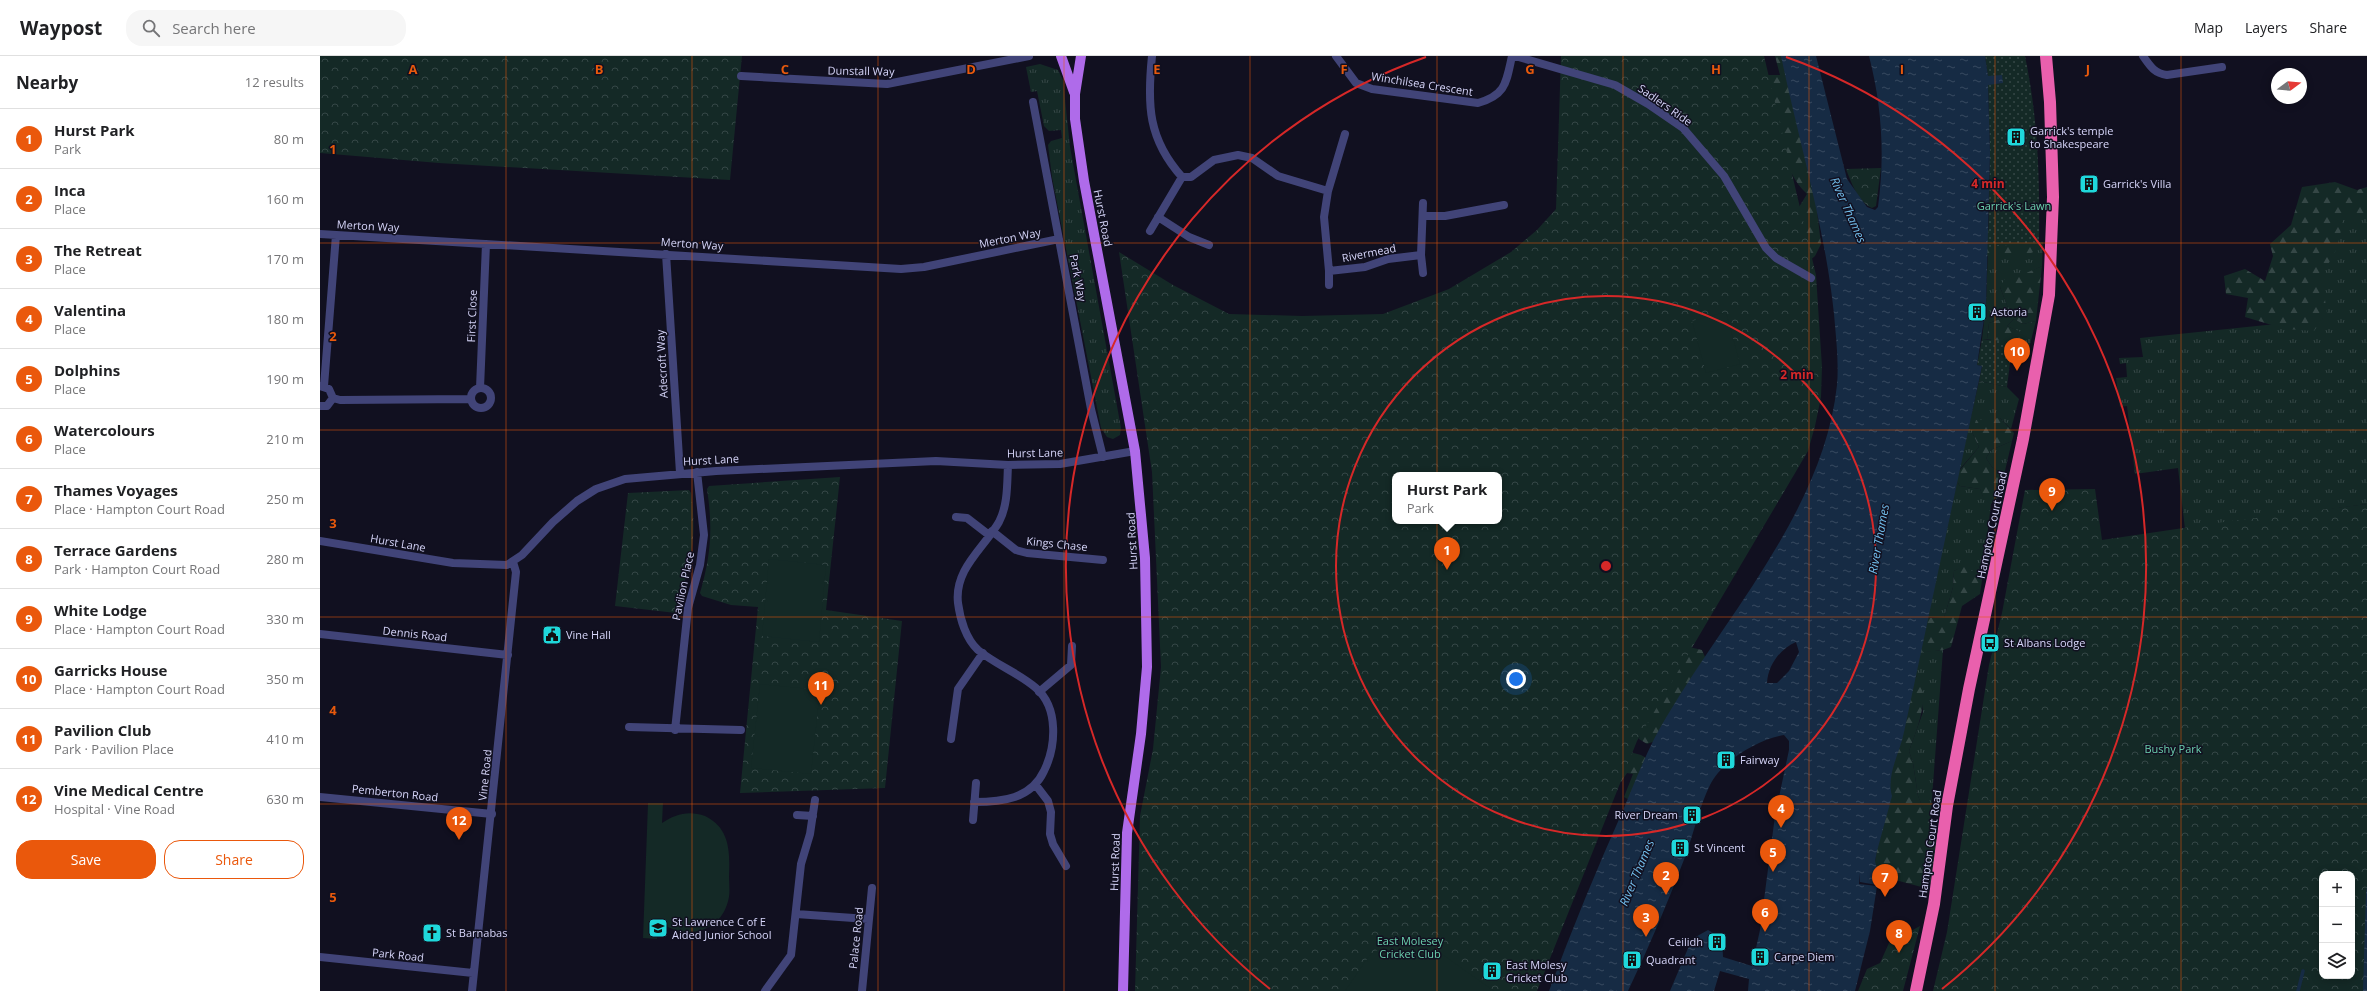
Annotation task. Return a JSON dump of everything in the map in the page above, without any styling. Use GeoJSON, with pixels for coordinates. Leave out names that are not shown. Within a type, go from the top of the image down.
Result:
{"type":"FeatureCollection","features":[{"type":"Feature","properties":{"kind":"highway","name":"Hampton Court Road"},"geometry":{"type":"LineString","coordinates":[[1916,991],[1934,904],[1947,806],[1966,704],[2039,363],[2049,295],[2053,197],[2049,58]]}},
{"type":"Feature","properties":{"kind":"main road"},"geometry":{"type":"LineString","coordinates":[[1060,56],[1069,56]]}},
{"type":"Feature","properties":{"kind":"main road","name":"Hurst Road"},"geometry":{"type":"LineString","coordinates":[[1060,56],[1075,94]]}},
{"type":"Feature","properties":{"kind":"main road","name":"Hurst Road"},"geometry":{"type":"LineString","coordinates":[[1081,56],[1075,94],[1075,119],[1084,182],[1135,451],[1145,558],[1147,667],[1141,734],[1128,833],[1123,991]]}},
{"type":"Feature","properties":{"kind":"street","name":"Dunstall Way"},"geometry":{"type":"LineString","coordinates":[[741,76],[887,84],[1026,56]]}},
{"type":"Feature","properties":{"kind":"street","name":"Winchilsea Crescent"},"geometry":{"type":"LineString","coordinates":[[1336,56],[1356,83],[1372,89],[1478,103],[1493,99],[1502,89],[1512,56]]}},
{"type":"Feature","properties":{"kind":"street","name":"Sadlers Ride"},"geometry":{"type":"LineString","coordinates":[[1515,56],[1615,85],[1648,104],[1682,128],[1724,176],[1766,248],[1776,258],[1811,278]]}},
{"type":"Feature","properties":{"kind":"street"},"geometry":{"type":"LineString","coordinates":[[2143,56],[2151,68],[2158,73],[2167,75],[2222,67]]}},
{"type":"Feature","properties":{"kind":"street"},"geometry":{"type":"LineString","coordinates":[[1152,58],[1152,122],[1156,140],[1170,163],[1182,177],[1191,177],[1214,160],[1238,155],[1252,158],[1278,176],[1328,191]]}},
{"type":"Feature","properties":{"kind":"street","name":"Park Way"},"geometry":{"type":"LineString","coordinates":[[1033,102],[1091,409],[1103,458]]}},
{"type":"Feature","properties":{"kind":"street","name":"Rivermead"},"geometry":{"type":"LineString","coordinates":[[1345,134],[1328,191],[1324,218],[1329,271],[1365,267],[1388,259],[1421,255]]}},
{"type":"Feature","properties":{"kind":"street"},"geometry":{"type":"LineString","coordinates":[[1150,231],[1182,177]]}},
{"type":"Feature","properties":{"kind":"street"},"geometry":{"type":"LineString","coordinates":[[1423,203],[1421,255],[1423,273]]}},
{"type":"Feature","properties":{"kind":"street"},"geometry":{"type":"LineString","coordinates":[[1423,216],[1445,216],[1504,205]]}},
{"type":"Feature","properties":{"kind":"street"},"geometry":{"type":"LineString","coordinates":[[1158,217],[1188,238],[1209,245]]}},
{"type":"Feature","properties":{"kind":"street","name":"Merton Way"},"geometry":{"type":"LineString","coordinates":[[320,234],[901,269],[924,267],[1059,239]]}},
{"type":"Feature","properties":{"kind":"street"},"geometry":{"type":"LineString","coordinates":[[333,398],[330,389],[322,386],[336,235]]}},
{"type":"Feature","properties":{"kind":"street","name":"First Close"},"geometry":{"type":"LineString","coordinates":[[480,388],[486,244]]}},
{"type":"Feature","properties":{"kind":"street","name":"Adecroft Way"},"geometry":{"type":"LineString","coordinates":[[666,254],[680,473]]}},
{"type":"Feature","properties":{"kind":"street"},"geometry":{"type":"LineString","coordinates":[[1329,271],[1329,285]]}},
{"type":"Feature","properties":{"kind":"street"},"geometry":{"type":"LineString","coordinates":[[333,398],[378,400],[471,399],[478,407],[487,405],[490,396],[486,390],[480,388],[474,391],[471,399]]}},
{"type":"Feature","properties":{"kind":"street"},"geometry":{"type":"LineString","coordinates":[[320,406],[327,406],[333,398]]}},
{"type":"Feature","properties":{"kind":"street","name":"Hurst Lane"},"geometry":{"type":"LineString","coordinates":[[320,541],[453,563],[500,566],[513,562],[522,555],[560,515],[596,489],[625,479],[697,472],[936,461],[1008,465],[1060,464],[1103,458],[1135,451]]}},
{"type":"Feature","properties":{"kind":"street"},"geometry":{"type":"LineString","coordinates":[[974,802],[1000,802],[1021,794],[1035,784],[1050,759],[1053,741],[1053,722],[1047,704],[1039,692],[977,649],[963,626],[958,602],[959,583],[966,566],[999,521],[1007,495],[1008,465]]}},
{"type":"Feature","properties":{"kind":"street","name":"Pavilion Place"},"geometry":{"type":"LineString","coordinates":[[675,730],[688,608],[700,565],[704,535],[697,472]]}},
{"type":"Feature","properties":{"kind":"street","name":"Kings Chase"},"geometry":{"type":"LineString","coordinates":[[956,517],[967,518],[1016,550],[1027,553],[1103,560]]}},
{"type":"Feature","properties":{"kind":"street","name":"Vine Road"},"geometry":{"type":"LineString","coordinates":[[472,991],[492,814],[516,576],[513,562]]}},
{"type":"Feature","properties":{"kind":"street","name":"Dennis Road"},"geometry":{"type":"LineString","coordinates":[[320,634],[508,655]]}},
{"type":"Feature","properties":{"kind":"street"},"geometry":{"type":"LineString","coordinates":[[1039,692],[1071,665],[1072,646]]}},
{"type":"Feature","properties":{"kind":"street"},"geometry":{"type":"LineString","coordinates":[[951,739],[958,689],[983,653]]}},
{"type":"Feature","properties":{"kind":"street"},"geometry":{"type":"LineString","coordinates":[[630,727],[675,730],[741,730]]}},
{"type":"Feature","properties":{"kind":"street"},"geometry":{"type":"LineString","coordinates":[[973,820],[976,784]]}},
{"type":"Feature","properties":{"kind":"street"},"geometry":{"type":"LineString","coordinates":[[1035,784],[1048,801],[1051,812],[1050,834],[1053,844],[1066,866]]}},
{"type":"Feature","properties":{"kind":"street","name":"Pemberton Road"},"geometry":{"type":"LineString","coordinates":[[320,797],[492,814]]}},
{"type":"Feature","properties":{"kind":"street"},"geometry":{"type":"LineString","coordinates":[[764,991],[791,955],[801,864],[810,834],[815,800]]}},
{"type":"Feature","properties":{"kind":"street"},"geometry":{"type":"LineString","coordinates":[[797,815],[813,816]]}},
{"type":"Feature","properties":{"kind":"street","name":"Palace Road"},"geometry":{"type":"LineString","coordinates":[[862,991],[872,888]]}},
{"type":"Feature","properties":{"kind":"street"},"geometry":{"type":"LineString","coordinates":[[796,914],[868,919]]}},
{"type":"Feature","properties":{"kind":"street","name":"Park Road"},"geometry":{"type":"LineString","coordinates":[[320,957],[473,973]]}},
{"type":"Feature","properties":{"kind":"green space"},"geometry":{"type":"Polygon","coordinates":[[[320,56],[742,56],[730,180],[439,163],[320,153],[320,56]]]}},
{"type":"Feature","properties":{"kind":"green space","name":"East Molesey Cricket Club"},"geometry":{"type":"Polygon","coordinates":[[[1561,56],[1764,56],[1816,275],[1822,367],[1821,397],[1815,426],[1808,451],[1637,741],[1537,991],[1135,991],[1140,816],[1153,749],[1161,667],[1152,472],[1119,252],[1173,285],[1229,314],[1302,316],[1383,314],[1449,289],[1511,252],[1537,230],[1556,209],[1561,56]]]}},
{"type":"Feature","properties":{"kind":"green space"},"geometry":{"type":"Polygon","coordinates":[[[1775,56],[1788,56],[1812,170],[1821,244],[1815,256],[1807,263],[1796,212],[1807,194],[1798,184],[1783,156],[1759,75],[1780,75],[1775,56]]]}},
{"type":"Feature","properties":{"kind":"green space","name":"Garrick's Lawn"},"geometry":{"type":"Polygon","coordinates":[[[1985,56],[2025,56],[2033,102],[2037,149],[2039,242],[1988,247],[1990,153],[1988,84],[2002,83],[1988,76],[1985,56]]]}},
{"type":"Feature","properties":{"kind":"green space"},"geometry":{"type":"Polygon","coordinates":[[[1040,64],[1058,70],[1063,80],[1070,147],[1121,428],[1120,435],[1113,439],[1107,437],[1101,428],[1052,177],[1048,145],[1051,141],[1062,138],[1061,130],[1049,131],[1044,126],[1037,91],[1031,92],[1026,67],[1040,64]]]}},
{"type":"Feature","properties":{"kind":"green space"},"geometry":{"type":"Polygon","coordinates":[[[1881,168],[1876,206],[1872,208],[1859,196],[1846,169],[1881,168]]]}},
{"type":"Feature","properties":{"kind":"green space"},"geometry":{"type":"Polygon","coordinates":[[[2335,182],[2357,190],[2367,187],[2367,213],[2343,215],[2341,232],[2335,253],[2321,273],[2327,313],[2314,331],[2285,329],[2245,317],[2248,298],[2226,294],[2224,276],[2245,269],[2265,281],[2273,256],[2270,244],[2291,225],[2302,187],[2335,182]]]}},
{"type":"Feature","properties":{"kind":"green space"},"geometry":{"type":"Polygon","coordinates":[[[2367,191],[2367,504],[2185,529],[2178,468],[2135,474],[2127,406],[2120,407],[2116,378],[2127,377],[2126,363],[2120,364],[2119,358],[2143,357],[2140,338],[2323,319],[2307,205],[2367,191]]]}},
{"type":"Feature","properties":{"kind":"green space"},"geometry":{"type":"Polygon","coordinates":[[[1997,227],[2036,238],[2041,249],[2031,253],[1984,256],[1982,232],[1997,227]]]}},
{"type":"Feature","properties":{"kind":"green space"},"geometry":{"type":"Polygon","coordinates":[[[2043,242],[2042,266],[2000,287],[2008,308],[2006,317],[1989,323],[1987,339],[1982,339],[1986,306],[1988,247],[2043,242]]]}},
{"type":"Feature","properties":{"kind":"green space"},"geometry":{"type":"Polygon","coordinates":[[[2042,266],[2036,321],[2023,324],[2014,319],[2007,326],[2023,333],[2018,345],[1987,339],[1989,323],[2006,317],[2008,308],[2000,287],[2007,275],[2024,274],[2042,266]]]}},
{"type":"Feature","properties":{"kind":"green space"},"geometry":{"type":"Polygon","coordinates":[[[1726,312],[1740,364],[1706,373],[1692,321],[1726,312]]]}},
{"type":"Feature","properties":{"kind":"green space"},"geometry":{"type":"Polygon","coordinates":[[[2014,319],[2023,324],[2036,321],[2029,348],[2018,345],[2022,333],[2007,326],[2014,319]]]}},
{"type":"Feature","properties":{"kind":"green space"},"geometry":{"type":"Polygon","coordinates":[[[1982,339],[2003,341],[2012,347],[2007,387],[1979,381],[1982,366],[1977,365],[1982,339]]]}},
{"type":"Feature","properties":{"kind":"green space"},"geometry":{"type":"Polygon","coordinates":[[[1979,381],[2007,387],[2019,399],[2011,429],[2000,418],[1972,432],[1979,447],[1959,470],[1979,381]]]}},
{"type":"Feature","properties":{"kind":"green space"},"geometry":{"type":"Polygon","coordinates":[[[2000,418],[2014,433],[2012,441],[1991,450],[1986,458],[1992,467],[2004,475],[2002,494],[1991,504],[1984,500],[1980,489],[1960,486],[1954,477],[1979,447],[1972,432],[1976,420],[2000,418]]]}},
{"type":"Feature","properties":{"kind":"green space"},"geometry":{"type":"Polygon","coordinates":[[[2012,441],[2004,475],[1992,467],[1986,458],[1991,450],[2012,441]]]}},
{"type":"Feature","properties":{"kind":"green space"},"geometry":{"type":"Polygon","coordinates":[[[840,477],[826,610],[902,621],[885,788],[740,793],[758,607],[731,605],[702,596],[700,593],[707,566],[710,541],[710,516],[707,489],[709,486],[840,477]]]}},
{"type":"Feature","properties":{"kind":"green space"},"geometry":{"type":"Polygon","coordinates":[[[1957,482],[1960,486],[1980,489],[1984,499],[1991,504],[1982,580],[1965,566],[1954,571],[1953,587],[1944,618],[1927,617],[1957,482]]]}},
{"type":"Feature","properties":{"kind":"green space","name":"Bushy Park"},"geometry":{"type":"Polygon","coordinates":[[[2095,489],[2102,540],[2231,521],[2367,504],[2367,991],[1933,991],[1947,932],[1989,665],[2002,613],[2025,490],[2095,489]]]}},
{"type":"Feature","properties":{"kind":"green space"},"geometry":{"type":"Polygon","coordinates":[[[689,490],[691,493],[693,511],[693,541],[676,613],[615,606],[628,493],[689,490]]]}},
{"type":"Feature","properties":{"kind":"green space"},"geometry":{"type":"Polygon","coordinates":[[[769,559],[826,565],[819,642],[762,636],[769,559]]]}},
{"type":"Feature","properties":{"kind":"green space"},"geometry":{"type":"Polygon","coordinates":[[[1965,565],[1982,580],[1980,594],[1962,606],[1951,647],[1943,650],[1917,653],[1922,618],[1944,618],[1953,587],[1954,571],[1965,565]]]}},
{"type":"Feature","properties":{"kind":"green space"},"geometry":{"type":"Polygon","coordinates":[[[1689,647],[1702,650],[1709,666],[1666,737],[1647,744],[1639,739],[1644,715],[1689,647]]]}},
{"type":"Feature","properties":{"kind":"green space"},"geometry":{"type":"Polygon","coordinates":[[[1943,650],[1930,825],[1918,796],[1913,763],[1909,751],[1923,712],[1919,676],[1915,676],[1920,652],[1943,650]]]}},
{"type":"Feature","properties":{"kind":"green space"},"geometry":{"type":"Polygon","coordinates":[[[1919,675],[1922,685],[1923,704],[1919,723],[1909,751],[1913,763],[1918,796],[1938,842],[1929,889],[1873,874],[1904,683],[1919,675]]]}},
{"type":"Feature","properties":{"kind":"green space"},"geometry":{"type":"Polygon","coordinates":[[[760,684],[820,690],[811,774],[751,768],[760,684]]]}},
{"type":"Feature","properties":{"kind":"green space"},"geometry":{"type":"Polygon","coordinates":[[[1626,751],[1641,755],[1653,762],[1633,802],[1624,797],[1633,774],[1627,773],[1621,782],[1613,779],[1626,751]]]}},
{"type":"Feature","properties":{"kind":"green space"},"geometry":{"type":"Polygon","coordinates":[[[648,803],[663,803],[662,823],[677,815],[688,813],[699,814],[713,821],[724,834],[727,842],[729,858],[729,897],[725,909],[719,919],[711,926],[690,932],[680,931],[658,921],[657,939],[643,938],[648,803]]]}},
{"type":"Feature","properties":{"kind":"green space"},"geometry":{"type":"Polygon","coordinates":[[[1920,926],[1903,991],[1858,991],[1867,969],[1880,963],[1889,943],[1920,926]]]}},
{"type":"Feature","properties":{"kind":"green space","name":"East Molesey Cricket Club"},"geometry":{"type":"Polygon","coordinates":[[[1409,942],[1436,950],[1494,991],[1345,991],[1369,956],[1375,951],[1409,942]]]}},
{"type":"Feature","properties":{"kind":"water","name":"River Thames"},"geometry":{"type":"Polygon","coordinates":[[[1781,56],[1816,56],[1847,179],[1867,207],[1875,210],[1878,207],[1882,150],[1877,94],[1869,56],[1985,56],[1988,76],[2002,75],[2003,83],[1988,85],[1990,153],[1986,306],[1977,365],[1982,366],[1904,732],[1892,772],[1892,796],[1875,861],[1879,877],[1877,885],[1860,882],[1860,873],[1859,884],[1877,886],[1870,931],[1855,991],[1748,991],[1749,979],[1720,971],[1714,991],[1670,991],[1692,939],[1708,930],[1722,938],[1723,957],[1752,966],[1760,930],[1775,816],[1789,750],[1789,741],[1784,735],[1763,741],[1742,752],[1723,768],[1710,785],[1672,891],[1628,991],[1549,991],[1594,876],[1655,738],[1691,677],[1770,558],[1794,517],[1814,474],[1828,430],[1838,376],[1834,314],[1830,281],[1818,217],[1781,56]],[[1796,642],[1780,653],[1772,664],[1767,683],[1777,683],[1789,671],[1799,652],[1796,642]]]}},
{"type":"Feature","properties":{"kind":"water"},"geometry":{"type":"Polygon","coordinates":[[[2367,886],[2367,991],[2363,991],[2366,893],[2367,886]]]}},
{"type":"Feature","properties":{"kind":"waterway"},"geometry":{"type":"LineString","coordinates":[[2298,991],[2303,971]]}},
{"type":"Feature","properties":{"kind":"place","name":"Garrick's temple to Shakespeare"},"geometry":{"type":"Point","coordinates":[2016,137]}},
{"type":"Feature","properties":{"kind":"place","name":"Garrick's Villa"},"geometry":{"type":"Point","coordinates":[2089,184]}},
{"type":"Feature","properties":{"kind":"place","name":"Astoria"},"geometry":{"type":"Point","coordinates":[1977,312]}},
{"type":"Feature","properties":{"kind":"place","name":"Garricks House"},"geometry":{"type":"Point","coordinates":[2017,371]}},
{"type":"Feature","properties":{"kind":"place","name":"White Lodge"},"geometry":{"type":"Point","coordinates":[2052,511]}},
{"type":"Feature","properties":{"kind":"place","name":"Hurst Park"},"geometry":{"type":"Point","coordinates":[1447,570]}},
{"type":"Feature","properties":{"kind":"place","name":"Vine Hall"},"geometry":{"type":"Point","coordinates":[552,635]}},
{"type":"Feature","properties":{"kind":"place","name":"St Albans Lodge"},"geometry":{"type":"Point","coordinates":[1990,643]}},
{"type":"Feature","properties":{"kind":"place","name":"Pavilion Club"},"geometry":{"type":"Point","coordinates":[821,705]}},
{"type":"Feature","properties":{"kind":"place","name":"Fairway"},"geometry":{"type":"Point","coordinates":[1726,760]}},
{"type":"Feature","properties":{"kind":"place","name":"River Dream"},"geometry":{"type":"Point","coordinates":[1692,815]}},
{"type":"Feature","properties":{"kind":"place","name":"Valentina"},"geometry":{"type":"Point","coordinates":[1781,828]}},
{"type":"Feature","properties":{"kind":"place","name":"Vine Medical Centre"},"geometry":{"type":"Point","coordinates":[459,840]}},
{"type":"Feature","properties":{"kind":"place","name":"St Vincent"},"geometry":{"type":"Point","coordinates":[1680,848]}},
{"type":"Feature","properties":{"kind":"place","name":"Dolphins"},"geometry":{"type":"Point","coordinates":[1773,872]}},
{"type":"Feature","properties":{"kind":"place","name":"Inca"},"geometry":{"type":"Point","coordinates":[1666,895]}},
{"type":"Feature","properties":{"kind":"place","name":"Thames Voyages"},"geometry":{"type":"Point","coordinates":[1885,897]}},
{"type":"Feature","properties":{"kind":"place","name":"St Lawrence C of E Aided Junior School"},"geometry":{"type":"Point","coordinates":[658,928]}},
{"type":"Feature","properties":{"kind":"place","name":"Watercolours"},"geometry":{"type":"Point","coordinates":[1765,932]}},
{"type":"Feature","properties":{"kind":"place","name":"St Barnabas"},"geometry":{"type":"Point","coordinates":[432,933]}},
{"type":"Feature","properties":{"kind":"place","name":"The Retreat"},"geometry":{"type":"Point","coordinates":[1646,937]}},
{"type":"Feature","properties":{"kind":"place","name":"Ceilidh"},"geometry":{"type":"Point","coordinates":[1717,942]}},
{"type":"Feature","properties":{"kind":"place","name":"Terrace Gardens"},"geometry":{"type":"Point","coordinates":[1899,953]}},
{"type":"Feature","properties":{"kind":"place","name":"Carpe Diem"},"geometry":{"type":"Point","coordinates":[1760,957]}},
{"type":"Feature","properties":{"kind":"place","name":"Quadrant"},"geometry":{"type":"Point","coordinates":[1632,960]}},
{"type":"Feature","properties":{"kind":"place","name":"East Molesy Cricket Club"},"geometry":{"type":"Point","coordinates":[1492,971]}}]}
